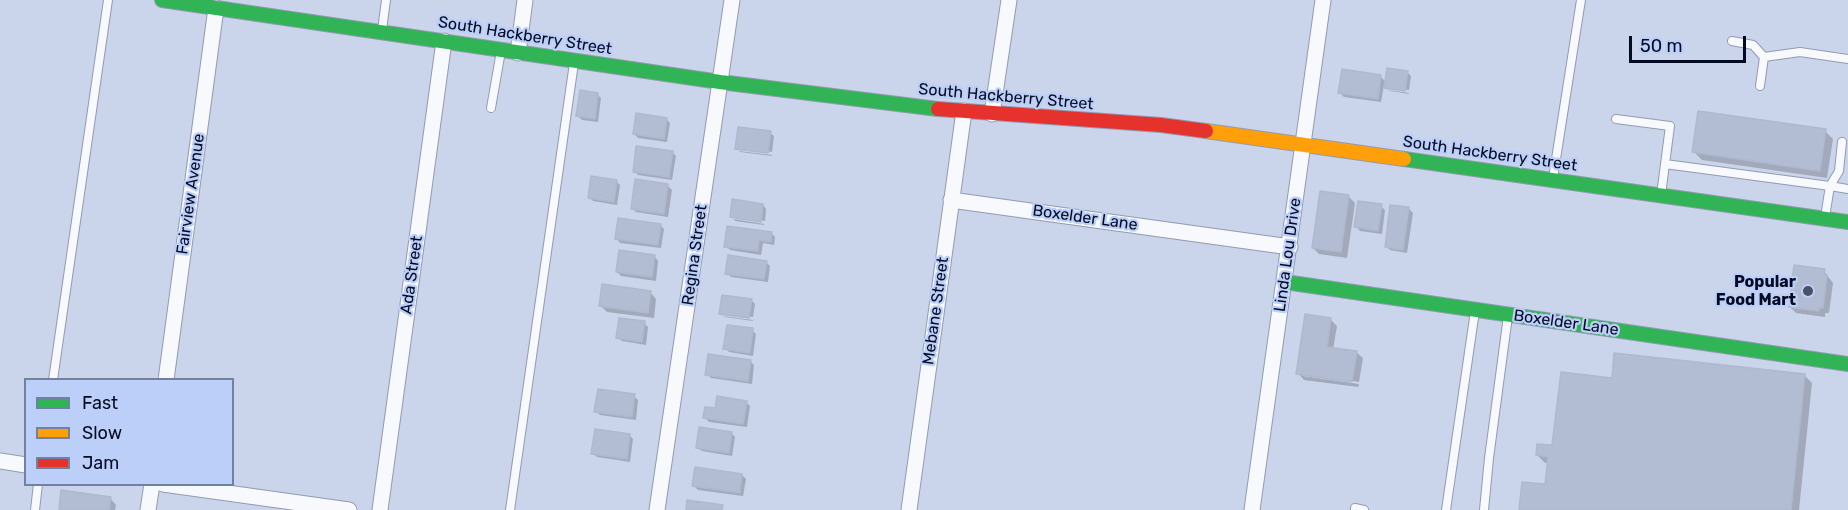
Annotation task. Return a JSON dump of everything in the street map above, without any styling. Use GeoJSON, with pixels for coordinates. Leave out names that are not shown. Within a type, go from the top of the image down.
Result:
{"type":"FeatureCollection","features":[{"type":"Feature","properties":{"kind":"main road","name":"South Hackberry Street"},"geometry":{"type":"LineString","coordinates":[[162,0],[216,8],[245,6],[381,32],[720,82],[992,114],[1161,125],[1848,222]]}},
{"type":"Feature","properties":{"kind":"main road","name":"Boxelder Lane"},"geometry":{"type":"LineString","coordinates":[[1285,282],[1848,364]]}},
{"type":"Feature","properties":{"kind":"street"},"geometry":{"type":"LineString","coordinates":[[518,53],[525,0]]}},
{"type":"Feature","properties":{"kind":"street","name":"Regina Street"},"geometry":{"type":"LineString","coordinates":[[657,510],[732,0]]}},
{"type":"Feature","properties":{"kind":"street"},"geometry":{"type":"LineString","coordinates":[[992,114],[1009,0]]}},
{"type":"Feature","properties":{"kind":"street","name":"Linda Lou Drive"},"geometry":{"type":"LineString","coordinates":[[1252,510],[1323,0]]}},
{"type":"Feature","properties":{"kind":"street","name":"Fairview Avenue"},"geometry":{"type":"LineString","coordinates":[[166,378],[216,8]]}},
{"type":"Feature","properties":{"kind":"street","name":"Ada Street"},"geometry":{"type":"LineString","coordinates":[[380,510],[444,41]]}},
{"type":"Feature","properties":{"kind":"street","name":"Mebane Street"},"geometry":{"type":"LineString","coordinates":[[909,510],[964,111]]}},
{"type":"Feature","properties":{"kind":"street","name":"Boxelder Lane"},"geometry":{"type":"LineString","coordinates":[[951,200],[1290,247]]}},
{"type":"Feature","properties":{"kind":"street"},"geometry":{"type":"LineString","coordinates":[[0,461],[24,465]]}},
{"type":"Feature","properties":{"kind":"street"},"geometry":{"type":"LineString","coordinates":[[148,510],[152,486]]}},
{"type":"Feature","properties":{"kind":"street"},"geometry":{"type":"LineString","coordinates":[[177,486],[349,510]]}},
{"type":"Feature","properties":{"kind":"lane"},"geometry":{"type":"LineString","coordinates":[[53,378],[108,0]]}},
{"type":"Feature","properties":{"kind":"lane"},"geometry":{"type":"LineString","coordinates":[[381,32],[386,0]]}},
{"type":"Feature","properties":{"kind":"lane"},"geometry":{"type":"LineString","coordinates":[[1552,180],[1581,0]]}},
{"type":"Feature","properties":{"kind":"lane"},"geometry":{"type":"LineString","coordinates":[[1732,41],[1753,45],[1764,57]]}},
{"type":"Feature","properties":{"kind":"lane"},"geometry":{"type":"LineString","coordinates":[[491,108],[501,50]]}},
{"type":"Feature","properties":{"kind":"lane"},"geometry":{"type":"LineString","coordinates":[[1764,57],[1800,52],[1848,59]]}},
{"type":"Feature","properties":{"kind":"lane"},"geometry":{"type":"LineString","coordinates":[[1760,86],[1764,57]]}},
{"type":"Feature","properties":{"kind":"lane"},"geometry":{"type":"LineString","coordinates":[[510,510],[574,61]]}},
{"type":"Feature","properties":{"kind":"lane"},"geometry":{"type":"LineString","coordinates":[[1616,119],[1670,126],[1661,195]]}},
{"type":"Feature","properties":{"kind":"lane"},"geometry":{"type":"LineString","coordinates":[[1825,218],[1830,186],[1839,171],[1842,142]]}},
{"type":"Feature","properties":{"kind":"lane"},"geometry":{"type":"LineString","coordinates":[[1665,164],[1848,189]]}},
{"type":"Feature","properties":{"kind":"lane"},"geometry":{"type":"LineString","coordinates":[[1446,510],[1475,309]]}},
{"type":"Feature","properties":{"kind":"lane"},"geometry":{"type":"LineString","coordinates":[[1484,510],[1509,314]]}},
{"type":"Feature","properties":{"kind":"lane"},"geometry":{"type":"LineString","coordinates":[[35,510],[39,486]]}},
{"type":"Feature","properties":{"kind":"lane"},"geometry":{"type":"LineString","coordinates":[[1355,510],[1355,508],[1364,510]]}},
{"type":"Feature","properties":{"kind":"building"},"geometry":{"type":"Polygon","coordinates":[[[1387,68],[1408,71],[1405,91],[1384,88],[1387,68]]]}},
{"type":"Feature","properties":{"kind":"building"},"geometry":{"type":"Polygon","coordinates":[[[1342,69],[1381,75],[1378,99],[1338,93],[1342,69]]]}},
{"type":"Feature","properties":{"kind":"building"},"geometry":{"type":"Polygon","coordinates":[[[580,90],[598,93],[595,119],[576,116],[580,90]]]}},
{"type":"Feature","properties":{"kind":"building"},"geometry":{"type":"Polygon","coordinates":[[[1698,111],[1826,129],[1820,171],[1692,152],[1698,111]]]}},
{"type":"Feature","properties":{"kind":"building"},"geometry":{"type":"Polygon","coordinates":[[[636,113],[667,118],[664,139],[633,134],[636,113]]]}},
{"type":"Feature","properties":{"kind":"building"},"geometry":{"type":"Polygon","coordinates":[[[738,127],[771,131],[768,153],[735,149],[738,127]]]}},
{"type":"Feature","properties":{"kind":"building"},"geometry":{"type":"Polygon","coordinates":[[[636,146],[673,151],[669,177],[633,172],[636,146]]]}},
{"type":"Feature","properties":{"kind":"building"},"geometry":{"type":"Polygon","coordinates":[[[591,176],[617,180],[614,202],[588,198],[591,176]]]}},
{"type":"Feature","properties":{"kind":"building"},"geometry":{"type":"Polygon","coordinates":[[[635,179],[668,184],[664,214],[631,209],[635,179]]]}},
{"type":"Feature","properties":{"kind":"building"},"geometry":{"type":"Polygon","coordinates":[[[1320,191],[1349,195],[1341,252],[1312,248],[1320,191]]]}},
{"type":"Feature","properties":{"kind":"building"},"geometry":{"type":"Polygon","coordinates":[[[732,199],[763,204],[761,222],[730,217],[732,199]]]}},
{"type":"Feature","properties":{"kind":"building"},"geometry":{"type":"Polygon","coordinates":[[[1358,201],[1382,204],[1378,231],[1354,227],[1358,201]]]}},
{"type":"Feature","properties":{"kind":"building"},"geometry":{"type":"Polygon","coordinates":[[[1390,205],[1409,207],[1403,250],[1385,247],[1390,205]]]}},
{"type":"Feature","properties":{"kind":"building"},"geometry":{"type":"Polygon","coordinates":[[[618,218],[661,224],[658,245],[615,239],[618,218]]]}},
{"type":"Feature","properties":{"kind":"building"},"geometry":{"type":"Polygon","coordinates":[[[727,226],[772,232],[771,242],[759,240],[758,251],[724,247],[727,226]]]}},
{"type":"Feature","properties":{"kind":"building"},"geometry":{"type":"Polygon","coordinates":[[[619,250],[655,255],[652,277],[616,272],[619,250]]]}},
{"type":"Feature","properties":{"kind":"building"},"geometry":{"type":"Polygon","coordinates":[[[728,255],[767,261],[764,279],[725,274],[728,255]]]}},
{"type":"Feature","properties":{"kind":"building","name":"Popular Food Mart"},"geometry":{"type":"Polygon","coordinates":[[[1794,265],[1825,269],[1824,275],[1827,275],[1823,308],[1819,308],[1819,311],[1789,307],[1794,265]]]}},
{"type":"Feature","properties":{"kind":"building"},"geometry":{"type":"Polygon","coordinates":[[[602,284],[651,291],[648,313],[599,306],[602,284]]]}},
{"type":"Feature","properties":{"kind":"building"},"geometry":{"type":"Polygon","coordinates":[[[722,295],[752,299],[749,318],[719,314],[722,295]]]}},
{"type":"Feature","properties":{"kind":"building"},"geometry":{"type":"Polygon","coordinates":[[[1305,314],[1331,318],[1327,347],[1357,351],[1352,382],[1296,374],[1305,314]]]}},
{"type":"Feature","properties":{"kind":"building"},"geometry":{"type":"Polygon","coordinates":[[[619,318],[645,321],[642,342],[616,338],[619,318]]]}},
{"type":"Feature","properties":{"kind":"building"},"geometry":{"type":"Polygon","coordinates":[[[727,325],[753,328],[750,353],[723,349],[727,325]]]}},
{"type":"Feature","properties":{"kind":"building"},"geometry":{"type":"Polygon","coordinates":[[[1614,353],[1805,374],[1791,510],[1519,510],[1522,482],[1545,484],[1548,457],[1536,455],[1537,444],[1552,445],[1561,372],[1612,378],[1614,353]]]}},
{"type":"Feature","properties":{"kind":"building"},"geometry":{"type":"Polygon","coordinates":[[[708,354],[751,360],[748,381],[705,375],[708,354]]]}},
{"type":"Feature","properties":{"kind":"building"},"geometry":{"type":"Polygon","coordinates":[[[598,389],[635,394],[632,417],[594,412],[598,389]]]}},
{"type":"Feature","properties":{"kind":"building"},"geometry":{"type":"Polygon","coordinates":[[[717,396],[747,401],[743,424],[703,418],[705,407],[715,408],[717,396]]]}},
{"type":"Feature","properties":{"kind":"building"},"geometry":{"type":"Polygon","coordinates":[[[699,427],[732,432],[729,453],[696,448],[699,427]]]}},
{"type":"Feature","properties":{"kind":"building"},"geometry":{"type":"Polygon","coordinates":[[[595,429],[630,434],[627,459],[591,454],[595,429]]]}},
{"type":"Feature","properties":{"kind":"building"},"geometry":{"type":"Polygon","coordinates":[[[695,467],[742,474],[740,493],[692,486],[695,467]]]}},
{"type":"Feature","properties":{"kind":"building"},"geometry":{"type":"Polygon","coordinates":[[[61,490],[111,497],[109,510],[59,510],[61,490]]]}},
{"type":"Feature","properties":{"kind":"building"},"geometry":{"type":"Polygon","coordinates":[[[687,500],[723,505],[722,510],[686,510],[687,500]]]}},
{"type":"Feature","properties":{"kind":"traffic: fast"},"geometry":{"type":"LineString","coordinates":[[162,0],[720,82],[938,109]]}},
{"type":"Feature","properties":{"kind":"traffic: fast"},"geometry":{"type":"LineString","coordinates":[[1404,159],[1848,222]]}},
{"type":"Feature","properties":{"kind":"traffic: fast"},"geometry":{"type":"LineString","coordinates":[[1285,282],[1848,364]]}},
{"type":"Feature","properties":{"kind":"traffic: slow"},"geometry":{"type":"LineString","coordinates":[[1206,131],[1404,159]]}},
{"type":"Feature","properties":{"kind":"traffic: jam"},"geometry":{"type":"LineString","coordinates":[[938,109],[1161,125],[1206,131]]}},
{"type":"Feature","properties":{"kind":"place","name":"Popular Food Mart"},"geometry":{"type":"Point","coordinates":[1808,291]}}]}
